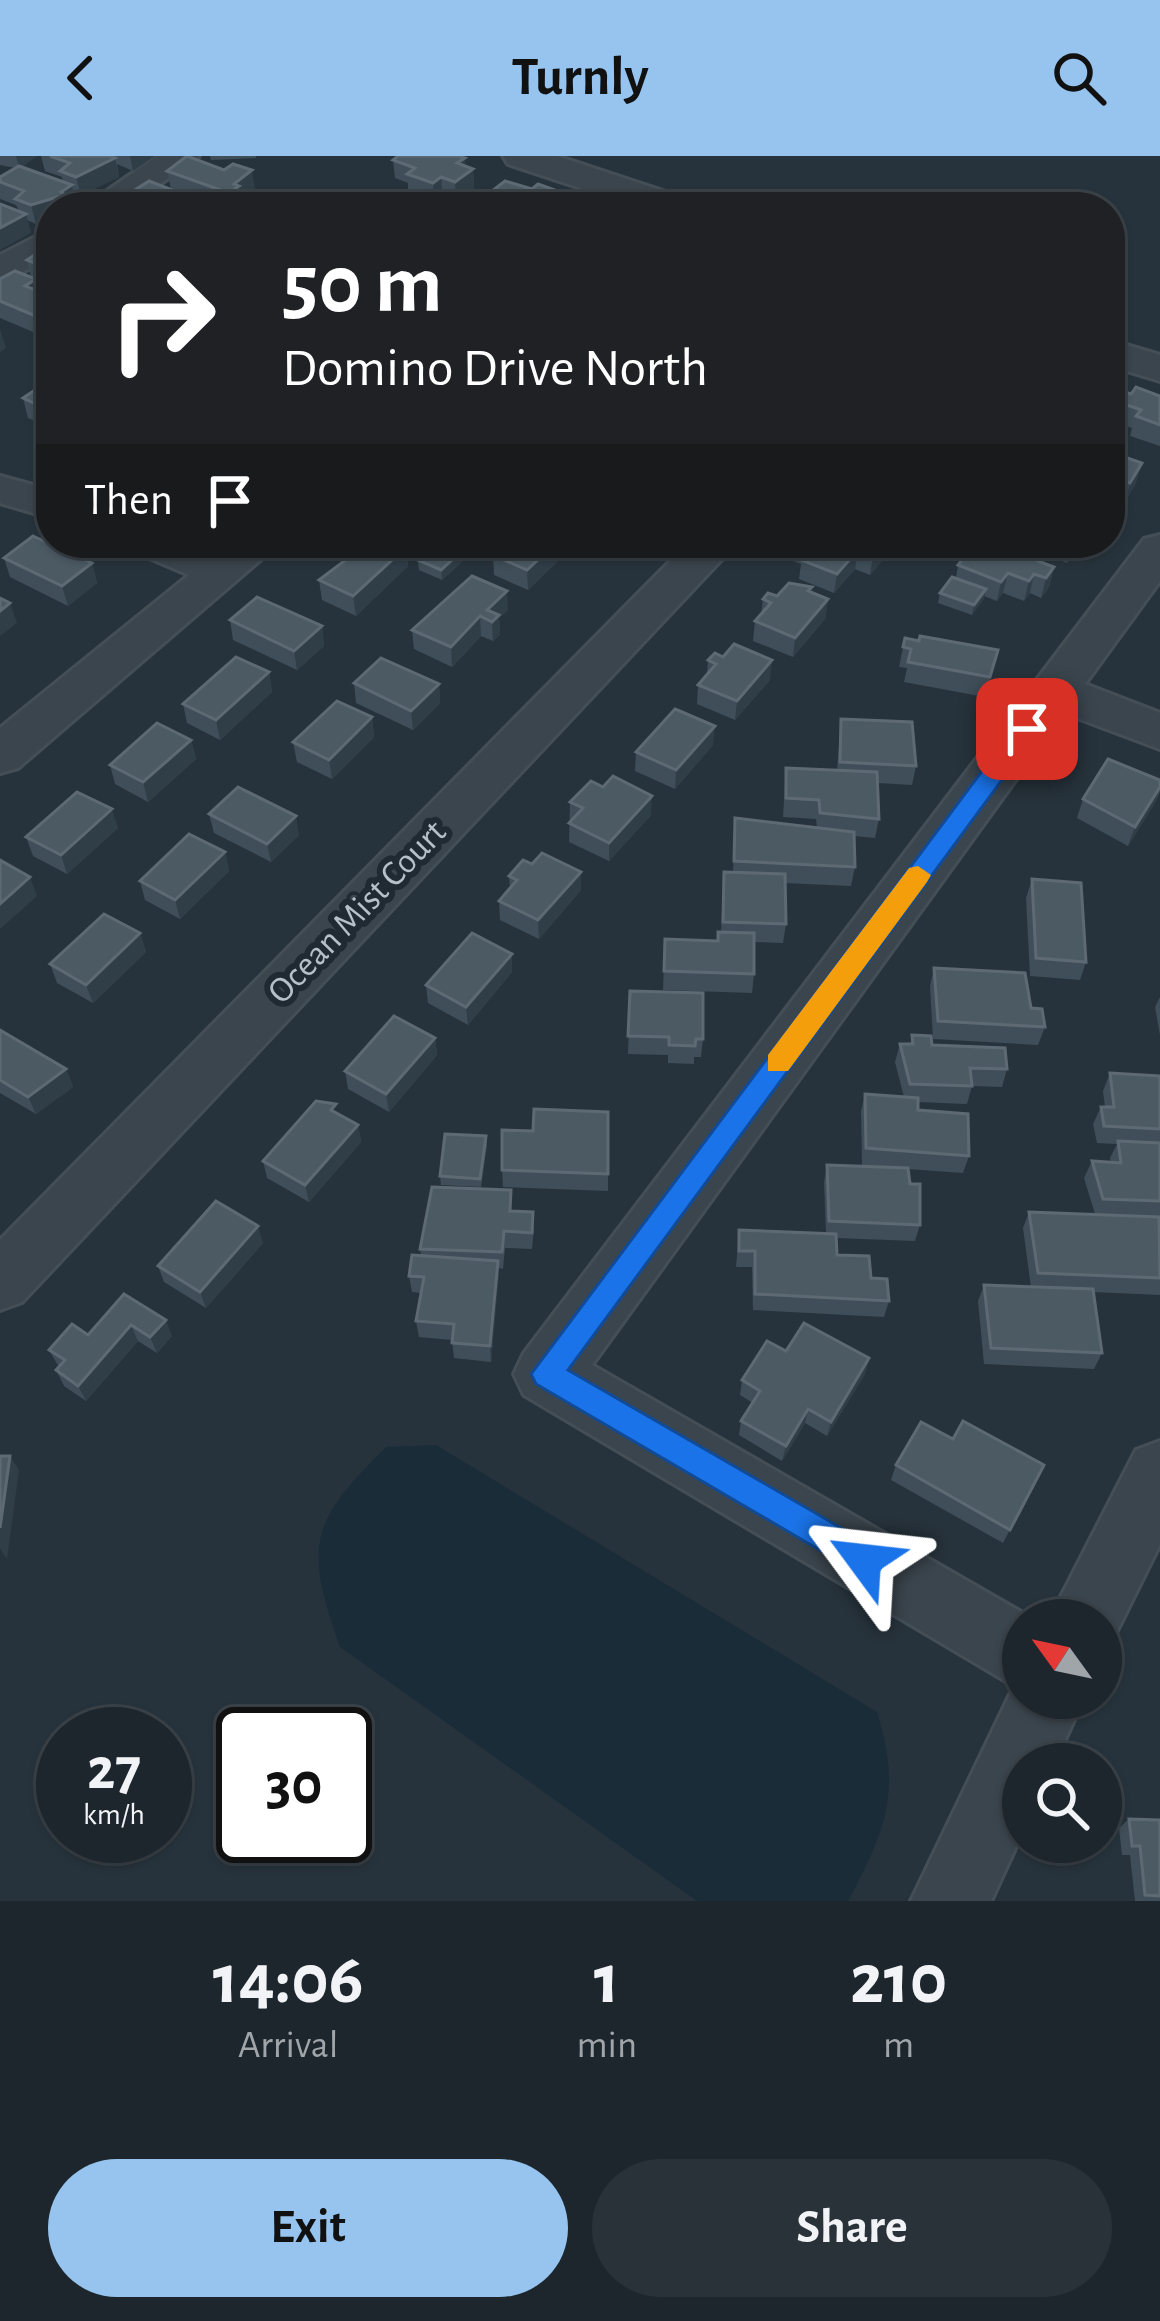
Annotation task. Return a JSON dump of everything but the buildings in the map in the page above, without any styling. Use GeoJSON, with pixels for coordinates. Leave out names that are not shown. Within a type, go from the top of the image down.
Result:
{"type":"FeatureCollection","features":[{"type":"Feature","properties":{"kind":"street"},"geometry":{"type":"LineString","coordinates":[[126,192],[181,156]]}},
{"type":"Feature","properties":{"kind":"street"},"geometry":{"type":"LineString","coordinates":[[521,156],[629,192]]}},
{"type":"Feature","properties":{"kind":"street"},"geometry":{"type":"LineString","coordinates":[[0,272],[36,249]]}},
{"type":"Feature","properties":{"kind":"street"},"geometry":{"type":"LineString","coordinates":[[1125,357],[1160,369]]}},
{"type":"Feature","properties":{"kind":"street"},"geometry":{"type":"LineString","coordinates":[[0,489],[36,500]]}},
{"type":"Feature","properties":{"kind":"street"},"geometry":{"type":"LineString","coordinates":[[1002,1641],[547,1374],[1160,549]]}},
{"type":"Feature","properties":{"kind":"street"},"geometry":{"type":"LineString","coordinates":[[0,755],[239,558]]}},
{"type":"Feature","properties":{"kind":"street","name":"Ocean Mist Court"},"geometry":{"type":"LineString","coordinates":[[0,1282],[700,558]]}},
{"type":"Feature","properties":{"kind":"street"},"geometry":{"type":"LineString","coordinates":[[1055,691],[1160,732]]}},
{"type":"Feature","properties":{"kind":"street"},"geometry":{"type":"LineString","coordinates":[[1096,1599],[1160,1473]]}},
{"type":"Feature","properties":{"kind":"street"},"geometry":{"type":"LineString","coordinates":[[950,1901],[1037,1719]]}},
{"type":"Feature","properties":{"kind":"water"},"geometry":{"type":"Polygon","coordinates":[[[436,1445],[877,1712],[888,1765],[886,1810],[848,1901],[697,1901],[340,1647],[318,1559],[328,1517],[386,1447],[436,1445]]]}},
{"type":"Feature","properties":{"kind":"slow traffic"},"geometry":{"type":"LineString","coordinates":[[778,1063],[918,875]]}},
{"type":"Feature","properties":{"kind":"route"},"geometry":{"type":"LineString","coordinates":[[864,1560],[547,1374],[1027,729]]}}]}
